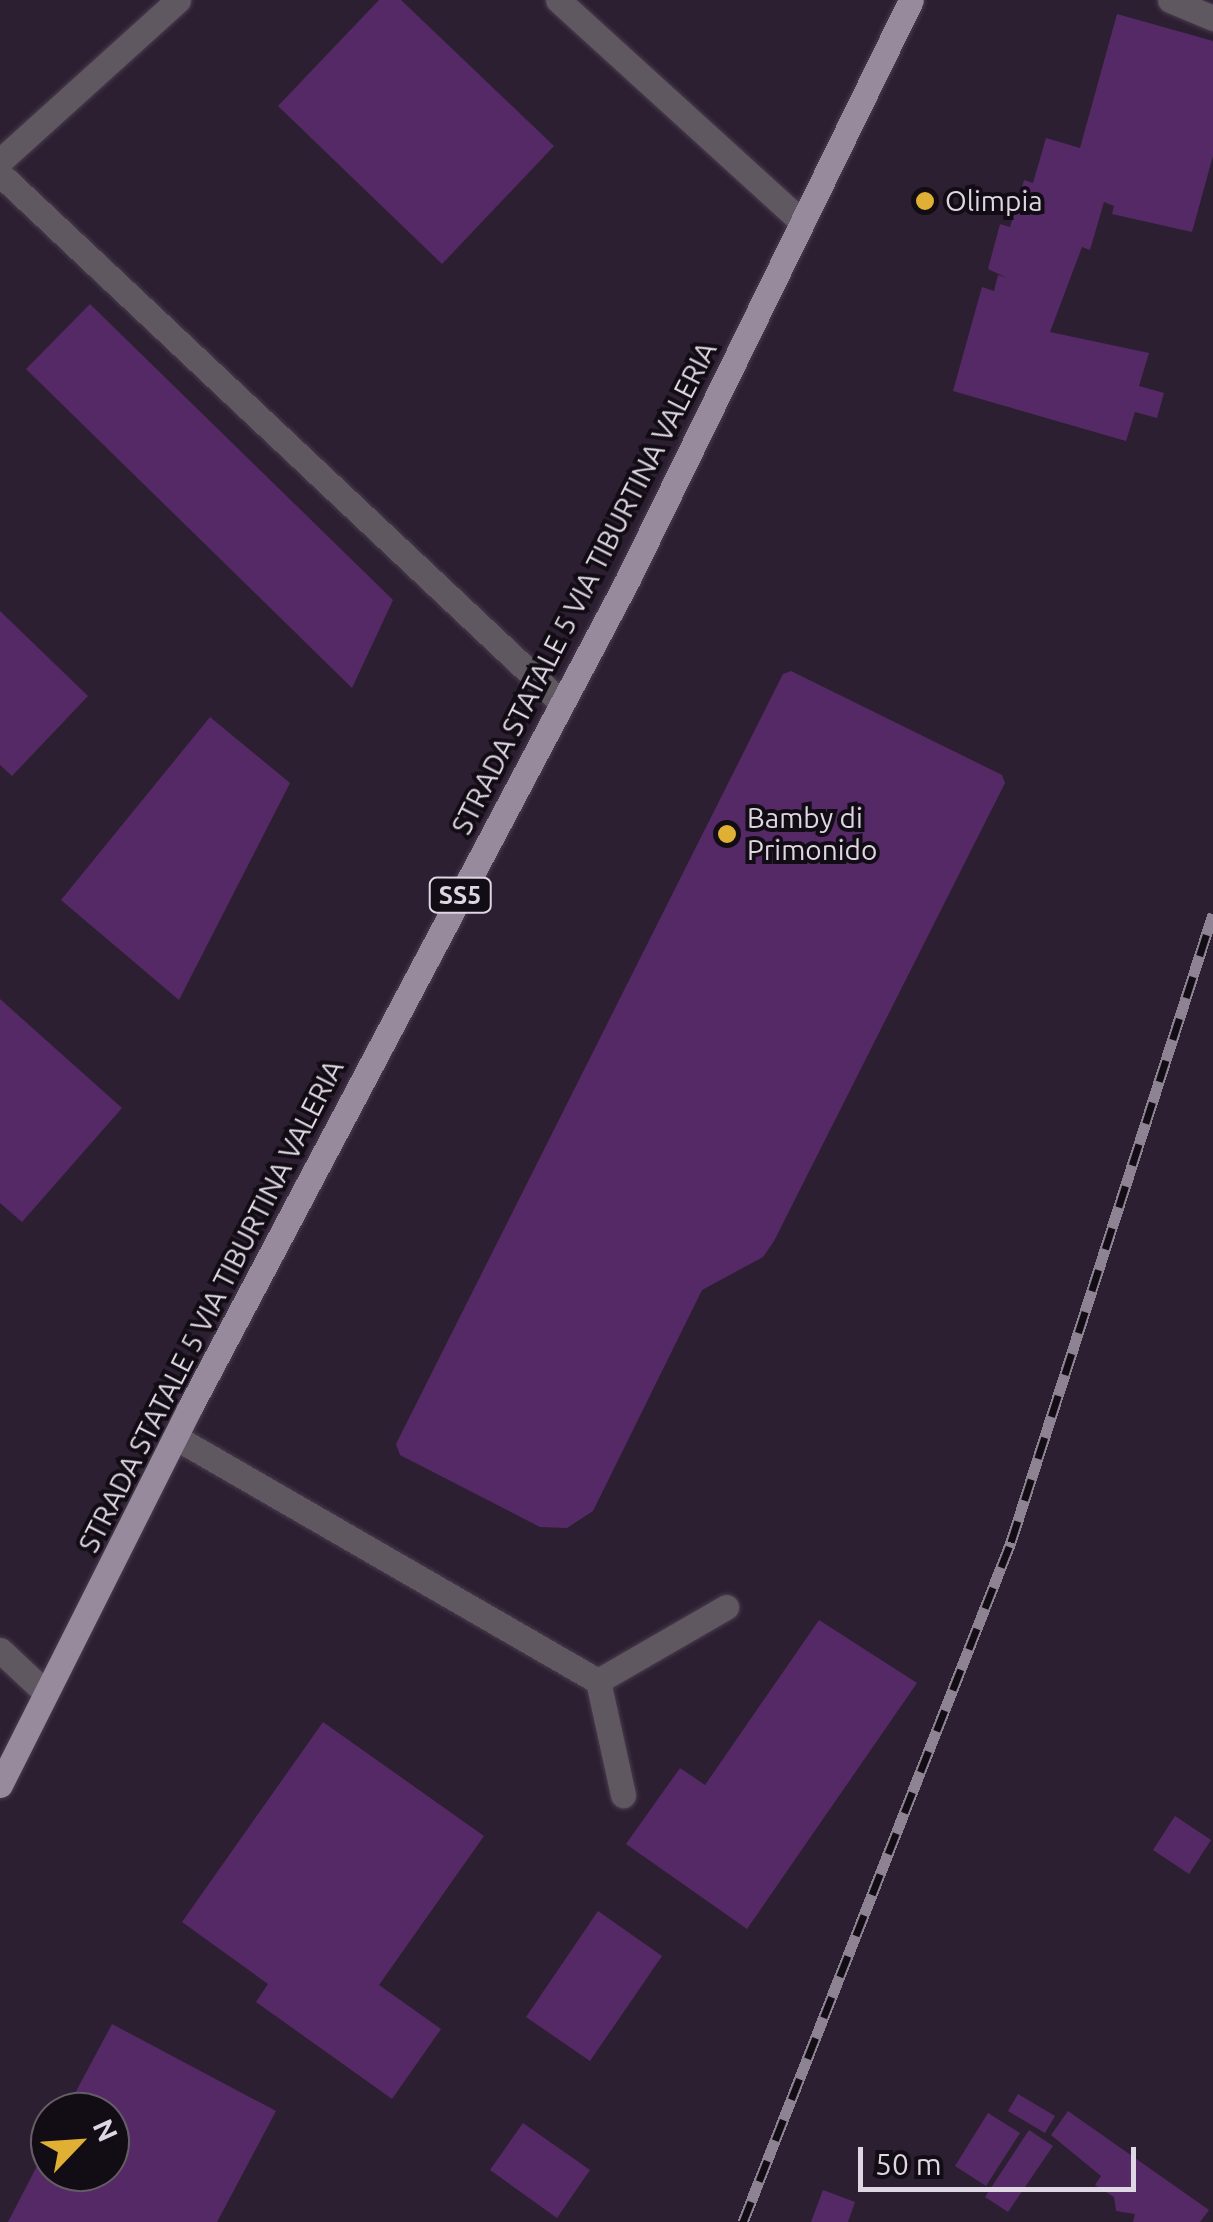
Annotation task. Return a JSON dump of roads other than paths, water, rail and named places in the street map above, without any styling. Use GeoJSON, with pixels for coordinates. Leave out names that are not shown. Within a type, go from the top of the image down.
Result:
{"type":"FeatureCollection","features":[{"type":"Feature","properties":{"kind":"main road","name":"STRADA STATALE 5 VIA TIBURTINA VALERIA"},"geometry":{"type":"LineString","coordinates":[[0,1785],[175,1437],[562,702],[912,0]]}},
{"type":"Feature","properties":{"kind":"street"},"geometry":{"type":"LineString","coordinates":[[0,161],[178,0]]}},
{"type":"Feature","properties":{"kind":"street"},"geometry":{"type":"LineString","coordinates":[[558,0],[802,222]]}},
{"type":"Feature","properties":{"kind":"street"},"geometry":{"type":"LineString","coordinates":[[1170,0],[1213,18]]}},
{"type":"Feature","properties":{"kind":"street"},"geometry":{"type":"LineString","coordinates":[[0,174],[562,702]]}},
{"type":"Feature","properties":{"kind":"street"},"geometry":{"type":"LineString","coordinates":[[175,1437],[598,1681],[623,1795]]}},
{"type":"Feature","properties":{"kind":"street"},"geometry":{"type":"LineString","coordinates":[[598,1681],[726,1607]]}},
{"type":"Feature","properties":{"kind":"street"},"geometry":{"type":"LineString","coordinates":[[0,1650],[46,1692]]}},
{"type":"Feature","properties":{"kind":"railway"},"geometry":{"type":"LineString","coordinates":[[743,2222],[1011,1542],[1213,914]]}},
{"type":"Feature","properties":{"kind":"place","name":"Olimpia"},"geometry":{"type":"Point","coordinates":[925,201]}},
{"type":"Feature","properties":{"kind":"place","name":"Bamby di Primonido"},"geometry":{"type":"Point","coordinates":[727,834]}}]}
